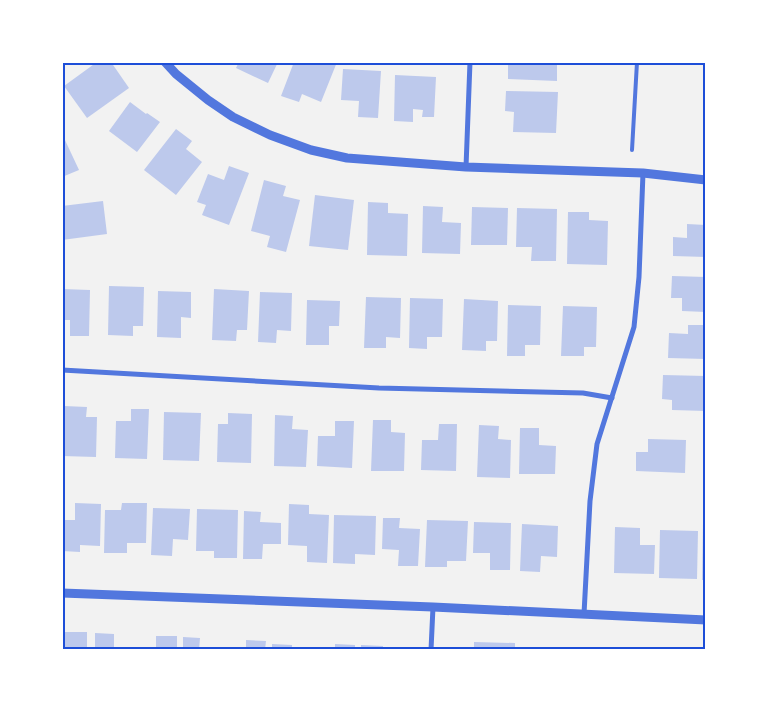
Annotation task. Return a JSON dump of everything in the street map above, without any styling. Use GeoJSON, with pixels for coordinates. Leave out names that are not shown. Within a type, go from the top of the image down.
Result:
{"type":"FeatureCollection","features":[{"type":"Feature","properties":{"kind":"street"},"geometry":{"type":"LineString","coordinates":[[165,62],[176,74],[208,100],[233,116],[270,135],[311,150],[347,158],[466,167],[643,173],[706,180]]}},
{"type":"Feature","properties":{"kind":"street"},"geometry":{"type":"LineString","coordinates":[[466,167],[470,62]]}},
{"type":"Feature","properties":{"kind":"street"},"geometry":{"type":"LineString","coordinates":[[584,614],[590,501],[597,444],[634,327],[639,277],[643,173]]}},
{"type":"Feature","properties":{"kind":"street"},"geometry":{"type":"LineString","coordinates":[[62,370],[379,388],[583,393],[612,398]]}},
{"type":"Feature","properties":{"kind":"street"},"geometry":{"type":"LineString","coordinates":[[62,593],[433,607],[706,620]]}},
{"type":"Feature","properties":{"kind":"street"},"geometry":{"type":"LineString","coordinates":[[431,650],[433,607]]}},
{"type":"Feature","properties":{"kind":"lane"},"geometry":{"type":"LineString","coordinates":[[632,150],[637,62]]}},
{"type":"Feature","properties":{"kind":"building"},"geometry":{"type":"Polygon","coordinates":[[[97,62],[111,62],[129,88],[87,118],[64,86],[97,62]]]}},
{"type":"Feature","properties":{"kind":"building"},"geometry":{"type":"Polygon","coordinates":[[[239,62],[278,62],[268,83],[236,68],[239,62]]]}},
{"type":"Feature","properties":{"kind":"building"},"geometry":{"type":"Polygon","coordinates":[[[294,62],[337,62],[321,102],[302,94],[299,102],[281,96],[294,62]]]}},
{"type":"Feature","properties":{"kind":"building"},"geometry":{"type":"Polygon","coordinates":[[[508,62],[557,62],[557,81],[508,79],[508,62]]]}},
{"type":"Feature","properties":{"kind":"building"},"geometry":{"type":"Polygon","coordinates":[[[343,69],[381,71],[378,118],[358,117],[359,101],[341,100],[343,69]]]}},
{"type":"Feature","properties":{"kind":"building"},"geometry":{"type":"Polygon","coordinates":[[[395,75],[436,77],[434,117],[422,117],[423,110],[413,109],[413,122],[394,121],[395,75]]]}},
{"type":"Feature","properties":{"kind":"building"},"geometry":{"type":"Polygon","coordinates":[[[506,91],[558,92],[556,133],[513,132],[514,112],[505,111],[506,91]]]}},
{"type":"Feature","properties":{"kind":"building"},"geometry":{"type":"Polygon","coordinates":[[[130,102],[160,122],[137,152],[109,131],[130,102]]]}},
{"type":"Feature","properties":{"kind":"building"},"geometry":{"type":"Polygon","coordinates":[[[176,129],[192,141],[186,149],[202,162],[176,195],[144,170],[176,129]]]}},
{"type":"Feature","properties":{"kind":"building"},"geometry":{"type":"Polygon","coordinates":[[[64,138],[79,170],[62,177],[62,139],[64,138]]]}},
{"type":"Feature","properties":{"kind":"building"},"geometry":{"type":"Polygon","coordinates":[[[229,166],[249,173],[229,225],[202,215],[206,205],[197,202],[208,174],[224,180],[229,166]]]}},
{"type":"Feature","properties":{"kind":"building"},"geometry":{"type":"Polygon","coordinates":[[[264,180],[286,186],[283,196],[300,200],[286,252],[267,247],[270,236],[251,231],[264,180]]]}},
{"type":"Feature","properties":{"kind":"building"},"geometry":{"type":"Polygon","coordinates":[[[315,195],[354,200],[348,250],[309,246],[315,195]]]}},
{"type":"Feature","properties":{"kind":"building"},"geometry":{"type":"Polygon","coordinates":[[[103,201],[107,234],[62,240],[62,216],[64,216],[62,206],[103,201]]]}},
{"type":"Feature","properties":{"kind":"building"},"geometry":{"type":"Polygon","coordinates":[[[368,202],[388,203],[388,213],[408,214],[407,256],[367,255],[368,202]]]}},
{"type":"Feature","properties":{"kind":"building"},"geometry":{"type":"Polygon","coordinates":[[[423,206],[443,207],[442,222],[461,223],[460,254],[422,253],[423,206]]]}},
{"type":"Feature","properties":{"kind":"building"},"geometry":{"type":"Polygon","coordinates":[[[472,207],[508,208],[507,245],[471,245],[472,207]]]}},
{"type":"Feature","properties":{"kind":"building"},"geometry":{"type":"Polygon","coordinates":[[[517,208],[557,209],[556,261],[531,261],[532,247],[516,247],[517,208]]]}},
{"type":"Feature","properties":{"kind":"building"},"geometry":{"type":"Polygon","coordinates":[[[568,212],[589,212],[589,220],[608,221],[607,265],[567,264],[568,212]]]}},
{"type":"Feature","properties":{"kind":"building"},"geometry":{"type":"Polygon","coordinates":[[[687,224],[706,225],[706,257],[673,256],[673,237],[687,238],[687,224]]]}},
{"type":"Feature","properties":{"kind":"building"},"geometry":{"type":"Polygon","coordinates":[[[672,276],[706,277],[706,312],[682,311],[682,298],[671,298],[672,276]]]}},
{"type":"Feature","properties":{"kind":"building"},"geometry":{"type":"Polygon","coordinates":[[[109,286],[144,287],[143,326],[133,326],[133,336],[108,335],[109,286]]]}},
{"type":"Feature","properties":{"kind":"building"},"geometry":{"type":"Polygon","coordinates":[[[62,289],[90,290],[89,336],[70,336],[70,320],[62,320],[62,289]]]}},
{"type":"Feature","properties":{"kind":"building"},"geometry":{"type":"Polygon","coordinates":[[[214,289],[249,291],[247,330],[237,330],[236,341],[212,340],[214,289]]]}},
{"type":"Feature","properties":{"kind":"building"},"geometry":{"type":"Polygon","coordinates":[[[158,291],[191,292],[191,318],[181,317],[181,338],[157,337],[158,291]]]}},
{"type":"Feature","properties":{"kind":"building"},"geometry":{"type":"Polygon","coordinates":[[[260,292],[292,293],[291,331],[277,330],[276,343],[258,342],[260,292]]]}},
{"type":"Feature","properties":{"kind":"building"},"geometry":{"type":"Polygon","coordinates":[[[366,297],[401,298],[400,338],[386,337],[386,348],[364,348],[366,297]]]}},
{"type":"Feature","properties":{"kind":"building"},"geometry":{"type":"Polygon","coordinates":[[[410,298],[443,299],[442,337],[427,337],[427,349],[409,348],[410,298]]]}},
{"type":"Feature","properties":{"kind":"building"},"geometry":{"type":"Polygon","coordinates":[[[464,299],[498,301],[497,341],[486,341],[486,351],[462,350],[464,299]]]}},
{"type":"Feature","properties":{"kind":"building"},"geometry":{"type":"Polygon","coordinates":[[[307,300],[340,301],[339,326],[329,326],[329,345],[306,345],[307,300]]]}},
{"type":"Feature","properties":{"kind":"building"},"geometry":{"type":"Polygon","coordinates":[[[508,305],[541,306],[540,345],[525,345],[525,356],[507,356],[508,305]]]}},
{"type":"Feature","properties":{"kind":"building"},"geometry":{"type":"Polygon","coordinates":[[[563,306],[597,307],[596,347],[584,347],[584,356],[561,356],[563,306]]]}},
{"type":"Feature","properties":{"kind":"building"},"geometry":{"type":"Polygon","coordinates":[[[688,325],[706,325],[706,359],[668,358],[669,333],[688,334],[688,325]]]}},
{"type":"Feature","properties":{"kind":"building"},"geometry":{"type":"Polygon","coordinates":[[[663,375],[706,376],[706,411],[672,410],[672,400],[662,399],[663,375]]]}},
{"type":"Feature","properties":{"kind":"building"},"geometry":{"type":"Polygon","coordinates":[[[64,406],[87,407],[86,417],[97,417],[96,457],[62,456],[64,406]]]}},
{"type":"Feature","properties":{"kind":"building"},"geometry":{"type":"Polygon","coordinates":[[[131,409],[149,409],[147,459],[115,458],[116,421],[131,421],[131,409]]]}},
{"type":"Feature","properties":{"kind":"building"},"geometry":{"type":"Polygon","coordinates":[[[164,412],[201,413],[199,461],[163,460],[164,412]]]}},
{"type":"Feature","properties":{"kind":"building"},"geometry":{"type":"Polygon","coordinates":[[[228,413],[252,414],[251,463],[217,462],[218,424],[228,424],[228,413]]]}},
{"type":"Feature","properties":{"kind":"building"},"geometry":{"type":"Polygon","coordinates":[[[275,415],[293,416],[292,429],[308,430],[306,467],[274,466],[275,415]]]}},
{"type":"Feature","properties":{"kind":"building"},"geometry":{"type":"Polygon","coordinates":[[[373,420],[391,420],[391,432],[405,433],[404,471],[371,471],[373,420]]]}},
{"type":"Feature","properties":{"kind":"building"},"geometry":{"type":"Polygon","coordinates":[[[335,421],[354,421],[352,468],[317,466],[318,436],[335,436],[335,421]]]}},
{"type":"Feature","properties":{"kind":"building"},"geometry":{"type":"Polygon","coordinates":[[[439,424],[457,424],[456,471],[421,470],[422,440],[438,440],[439,424]]]}},
{"type":"Feature","properties":{"kind":"building"},"geometry":{"type":"Polygon","coordinates":[[[479,425],[499,426],[498,439],[511,440],[510,478],[477,477],[479,425]]]}},
{"type":"Feature","properties":{"kind":"building"},"geometry":{"type":"Polygon","coordinates":[[[520,428],[539,428],[539,445],[556,446],[555,474],[519,474],[520,428]]]}},
{"type":"Feature","properties":{"kind":"building"},"geometry":{"type":"Polygon","coordinates":[[[648,439],[686,440],[685,473],[636,471],[636,452],[648,452],[648,439]]]}},
{"type":"Feature","properties":{"kind":"building"},"geometry":{"type":"Polygon","coordinates":[[[75,503],[101,504],[100,546],[80,545],[80,552],[62,551],[62,520],[75,520],[75,503]]]}},
{"type":"Feature","properties":{"kind":"building"},"geometry":{"type":"Polygon","coordinates":[[[122,503],[147,503],[146,543],[127,543],[127,553],[104,553],[105,510],[121,510],[122,503]]]}},
{"type":"Feature","properties":{"kind":"building"},"geometry":{"type":"Polygon","coordinates":[[[289,504],[309,505],[309,514],[329,515],[327,563],[307,562],[307,546],[288,545],[289,504]]]}},
{"type":"Feature","properties":{"kind":"building"},"geometry":{"type":"Polygon","coordinates":[[[153,508],[190,509],[188,540],[173,539],[172,556],[151,555],[153,508]]]}},
{"type":"Feature","properties":{"kind":"building"},"geometry":{"type":"Polygon","coordinates":[[[197,509],[238,510],[237,558],[214,558],[214,551],[196,551],[197,509]]]}},
{"type":"Feature","properties":{"kind":"building"},"geometry":{"type":"Polygon","coordinates":[[[244,511],[261,512],[260,522],[281,523],[281,544],[263,544],[262,559],[243,559],[244,511]]]}},
{"type":"Feature","properties":{"kind":"building"},"geometry":{"type":"Polygon","coordinates":[[[334,515],[376,516],[375,555],[355,554],[355,564],[333,563],[334,515]]]}},
{"type":"Feature","properties":{"kind":"building"},"geometry":{"type":"Polygon","coordinates":[[[383,518],[400,518],[399,528],[420,529],[418,566],[398,566],[399,550],[382,549],[383,518]]]}},
{"type":"Feature","properties":{"kind":"building"},"geometry":{"type":"Polygon","coordinates":[[[427,520],[468,521],[466,561],[447,561],[447,567],[425,567],[427,520]]]}},
{"type":"Feature","properties":{"kind":"building"},"geometry":{"type":"Polygon","coordinates":[[[474,522],[511,523],[510,570],[490,570],[490,553],[473,553],[474,522]]]}},
{"type":"Feature","properties":{"kind":"building"},"geometry":{"type":"Polygon","coordinates":[[[703,523],[706,523],[706,580],[702,580],[703,523]]]}},
{"type":"Feature","properties":{"kind":"building"},"geometry":{"type":"Polygon","coordinates":[[[522,524],[558,526],[557,557],[541,556],[540,572],[520,571],[522,524]]]}},
{"type":"Feature","properties":{"kind":"building"},"geometry":{"type":"Polygon","coordinates":[[[615,527],[640,528],[640,545],[655,545],[654,574],[614,573],[615,527]]]}},
{"type":"Feature","properties":{"kind":"building"},"geometry":{"type":"Polygon","coordinates":[[[660,530],[698,531],[697,579],[659,578],[660,530]]]}},
{"type":"Feature","properties":{"kind":"building"},"geometry":{"type":"Polygon","coordinates":[[[64,632],[87,632],[87,650],[64,650],[64,632]]]}},
{"type":"Feature","properties":{"kind":"building"},"geometry":{"type":"Polygon","coordinates":[[[95,633],[114,634],[114,650],[95,650],[95,633]]]}},
{"type":"Feature","properties":{"kind":"building"},"geometry":{"type":"Polygon","coordinates":[[[156,636],[177,636],[177,650],[156,650],[156,636]]]}},
{"type":"Feature","properties":{"kind":"building"},"geometry":{"type":"Polygon","coordinates":[[[183,637],[200,638],[199,650],[183,650],[183,637]]]}},
{"type":"Feature","properties":{"kind":"building"},"geometry":{"type":"Polygon","coordinates":[[[246,640],[266,641],[265,650],[246,650],[246,640]]]}},
{"type":"Feature","properties":{"kind":"building"},"geometry":{"type":"Polygon","coordinates":[[[474,642],[515,643],[515,650],[474,650],[474,642]]]}},
{"type":"Feature","properties":{"kind":"building"},"geometry":{"type":"Polygon","coordinates":[[[272,644],[292,645],[292,650],[272,650],[272,644]]]}},
{"type":"Feature","properties":{"kind":"building"},"geometry":{"type":"Polygon","coordinates":[[[335,644],[355,645],[355,650],[335,650],[335,644]]]}},
{"type":"Feature","properties":{"kind":"building"},"geometry":{"type":"Polygon","coordinates":[[[361,645],[383,646],[383,650],[361,650],[361,645]]]}}]}
